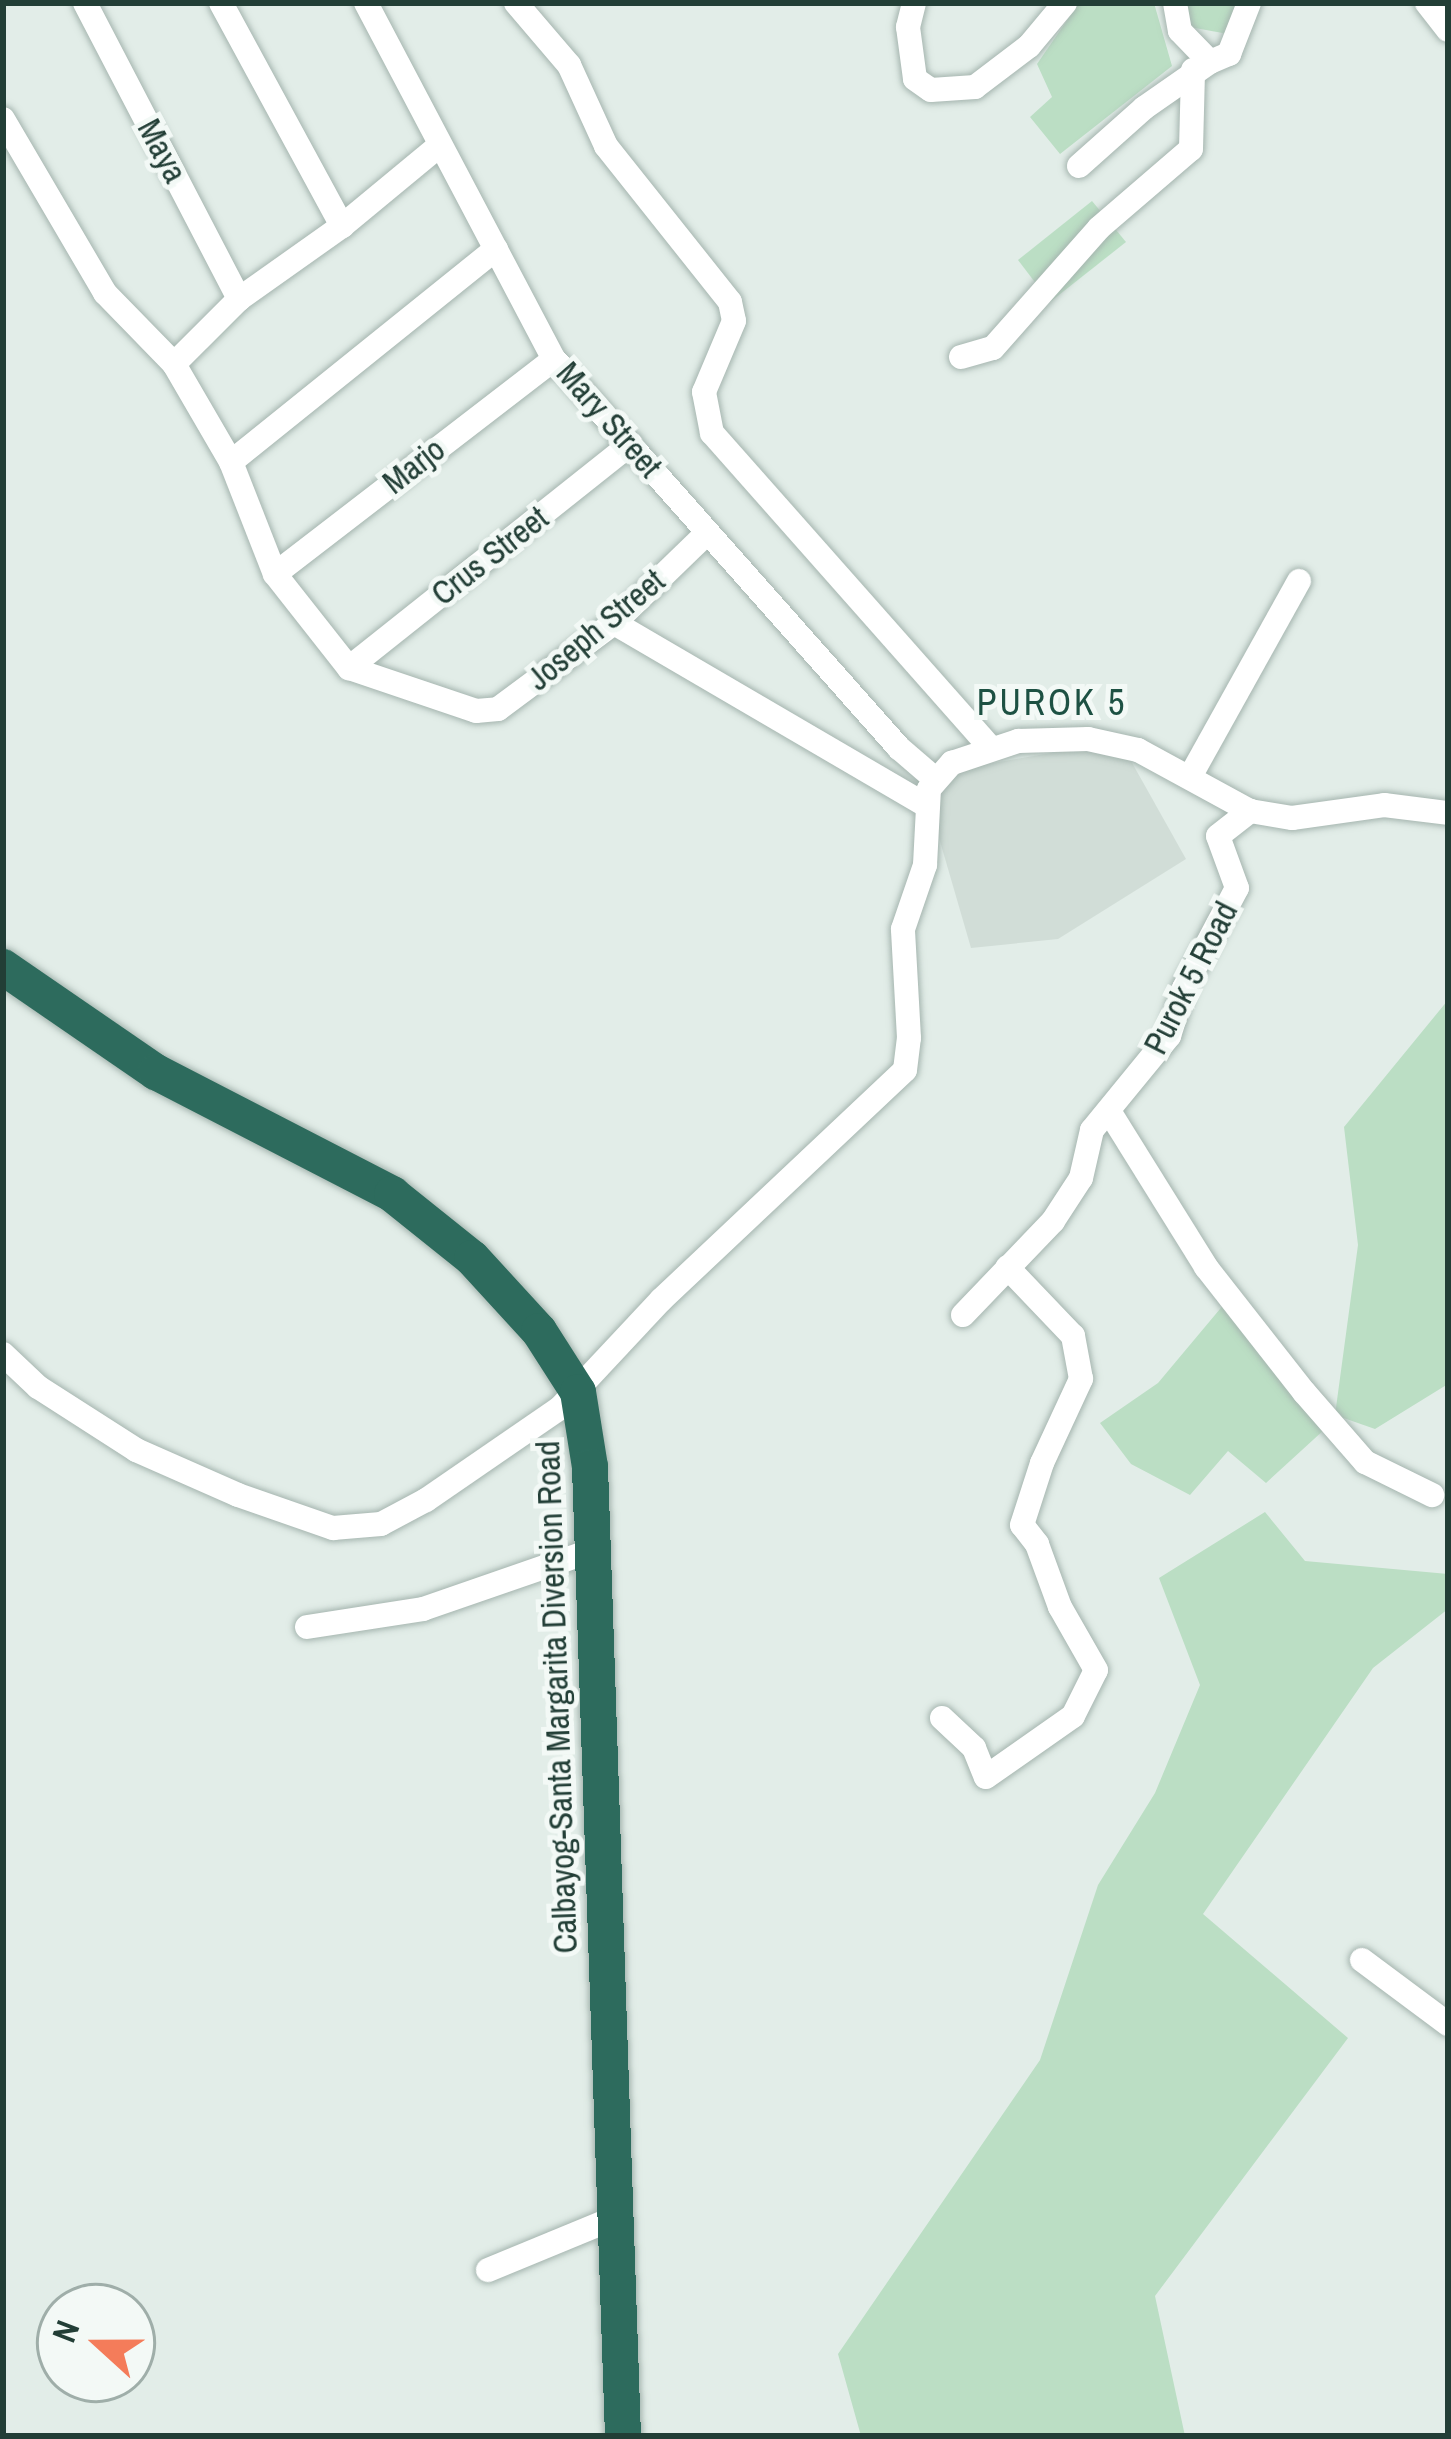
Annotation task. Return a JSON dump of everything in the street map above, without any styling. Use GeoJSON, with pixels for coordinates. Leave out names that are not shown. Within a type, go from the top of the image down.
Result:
{"type":"FeatureCollection","features":[{"type":"Feature","properties":{"kind":"highway","name":"Calbayog-Santa Margarita Diversion Road"},"geometry":{"type":"LineString","coordinates":[[3,967],[156,1072],[392,1194],[472,1258],[539,1330],[578,1392],[590,1466],[623,2436]]}},
{"type":"Feature","properties":{"kind":"street","name":"Maya"},"geometry":{"type":"LineString","coordinates":[[85,3],[239,299]]}},
{"type":"Feature","properties":{"kind":"street"},"geometry":{"type":"LineString","coordinates":[[221,3],[342,226]]}},
{"type":"Feature","properties":{"kind":"street","name":"Mary Street"},"geometry":{"type":"LineString","coordinates":[[366,3],[554,359],[899,748],[935,779]]}},
{"type":"Feature","properties":{"kind":"street"},"geometry":{"type":"LineString","coordinates":[[516,3],[569,65],[606,146],[730,302],[734,321],[704,392],[712,433],[989,746]]}},
{"type":"Feature","properties":{"kind":"street"},"geometry":{"type":"LineString","coordinates":[[914,3],[908,27],[915,79],[931,90],[975,86],[1029,46],[1065,3]]}},
{"type":"Feature","properties":{"kind":"street"},"geometry":{"type":"LineString","coordinates":[[961,357],[993,349],[1100,228],[1191,149],[1202,66],[1180,31],[1175,3]]}},
{"type":"Feature","properties":{"kind":"street"},"geometry":{"type":"LineString","coordinates":[[1079,166],[1202,66],[1229,54],[1249,3]]}},
{"type":"Feature","properties":{"kind":"street"},"geometry":{"type":"LineString","coordinates":[[1427,3],[1448,30]]}},
{"type":"Feature","properties":{"kind":"street"},"geometry":{"type":"LineString","coordinates":[[3,118],[105,293],[175,364],[231,462],[274,574],[349,668]]}},
{"type":"Feature","properties":{"kind":"street"},"geometry":{"type":"LineString","coordinates":[[175,364],[239,299],[342,226],[440,145]]}},
{"type":"Feature","properties":{"kind":"street"},"geometry":{"type":"LineString","coordinates":[[231,462],[496,249]]}},
{"type":"Feature","properties":{"kind":"street","name":"Marjo"},"geometry":{"type":"LineString","coordinates":[[274,574],[554,359]]}},
{"type":"Feature","properties":{"kind":"street","name":"Crus Street"},"geometry":{"type":"LineString","coordinates":[[349,668],[632,444]]}},
{"type":"Feature","properties":{"kind":"street","name":"Joseph Street"},"geometry":{"type":"LineString","coordinates":[[349,668],[476,711],[498,709],[614,623],[706,534]]}},
{"type":"Feature","properties":{"kind":"street"},"geometry":{"type":"LineString","coordinates":[[1192,776],[1299,581]]}},
{"type":"Feature","properties":{"kind":"street"},"geometry":{"type":"LineString","coordinates":[[614,623],[925,805]]}},
{"type":"Feature","properties":{"kind":"street"},"geometry":{"type":"LineString","coordinates":[[3,1354],[38,1387],[136,1450],[238,1495],[333,1528],[382,1524],[426,1500],[578,1392],[661,1300],[904,1070],[909,1037],[903,929],[927,851],[925,805],[935,779],[952,763],[989,746],[1044,736],[1088,739],[1138,749],[1250,811],[1292,818],[1384,805],[1448,813]]}},
{"type":"Feature","properties":{"kind":"street","name":"Purok 5 Road"},"geometry":{"type":"LineString","coordinates":[[963,1315],[1053,1221],[1082,1178],[1092,1130],[1169,1036],[1184,988],[1238,888],[1217,836],[1250,811]]}},
{"type":"Feature","properties":{"kind":"street"},"geometry":{"type":"LineString","coordinates":[[1109,1112],[1206,1267],[1304,1392],[1365,1462],[1432,1495]]}},
{"type":"Feature","properties":{"kind":"street"},"geometry":{"type":"LineString","coordinates":[[942,1718],[974,1748],[986,1777],[1073,1716],[1096,1670],[1060,1607],[1037,1544],[1022,1525],[1042,1462],[1081,1379],[1073,1336],[1007,1267]]}},
{"type":"Feature","properties":{"kind":"street"},"geometry":{"type":"LineString","coordinates":[[307,1627],[423,1609],[593,1550]]}},
{"type":"Feature","properties":{"kind":"street"},"geometry":{"type":"LineString","coordinates":[[1362,1960],[1448,2024]]}},
{"type":"Feature","properties":{"kind":"street"},"geometry":{"type":"LineString","coordinates":[[488,2270],[614,2218]]}},
{"type":"Feature","properties":{"kind":"shaded area"},"geometry":{"type":"Polygon","coordinates":[[[1097,745],[1126,752],[1186,859],[1058,939],[971,948],[935,824],[937,794],[958,769],[1097,745]]]}},
{"type":"Feature","properties":{"kind":"green space"},"geometry":{"type":"Polygon","coordinates":[[[1079,3],[1154,3],[1172,66],[1060,154],[1030,117],[1052,97],[1037,64],[1079,3]]]}},
{"type":"Feature","properties":{"kind":"green space"},"geometry":{"type":"Polygon","coordinates":[[[1182,3],[1239,3],[1228,34],[1184,26],[1182,3]]]}},
{"type":"Feature","properties":{"kind":"green space"},"geometry":{"type":"Polygon","coordinates":[[[1092,201],[1126,242],[1050,302],[1018,260],[1092,201]]]}},
{"type":"Feature","properties":{"kind":"green space"},"geometry":{"type":"Polygon","coordinates":[[[1448,1000],[1448,1384],[1375,1429],[1335,1415],[1358,1245],[1344,1127],[1448,1000]]]}},
{"type":"Feature","properties":{"kind":"green space"},"geometry":{"type":"Polygon","coordinates":[[[1225,1303],[1325,1429],[1266,1483],[1228,1451],[1190,1495],[1131,1464],[1100,1423],[1158,1383],[1225,1303]]]}},
{"type":"Feature","properties":{"kind":"green space"},"geometry":{"type":"Polygon","coordinates":[[[1265,1512],[1305,1561],[1448,1574],[1448,1609],[1373,1668],[1203,1914],[1348,2038],[1155,2296],[1185,2436],[861,2436],[838,2354],[1040,2060],[1098,1885],[1155,1793],[1200,1685],[1159,1578],[1265,1512]]]}},
{"type":"Feature","properties":{"kind":"district","name":"PUROK 5"},"geometry":{"type":"Point","coordinates":[1052,703]}}]}
